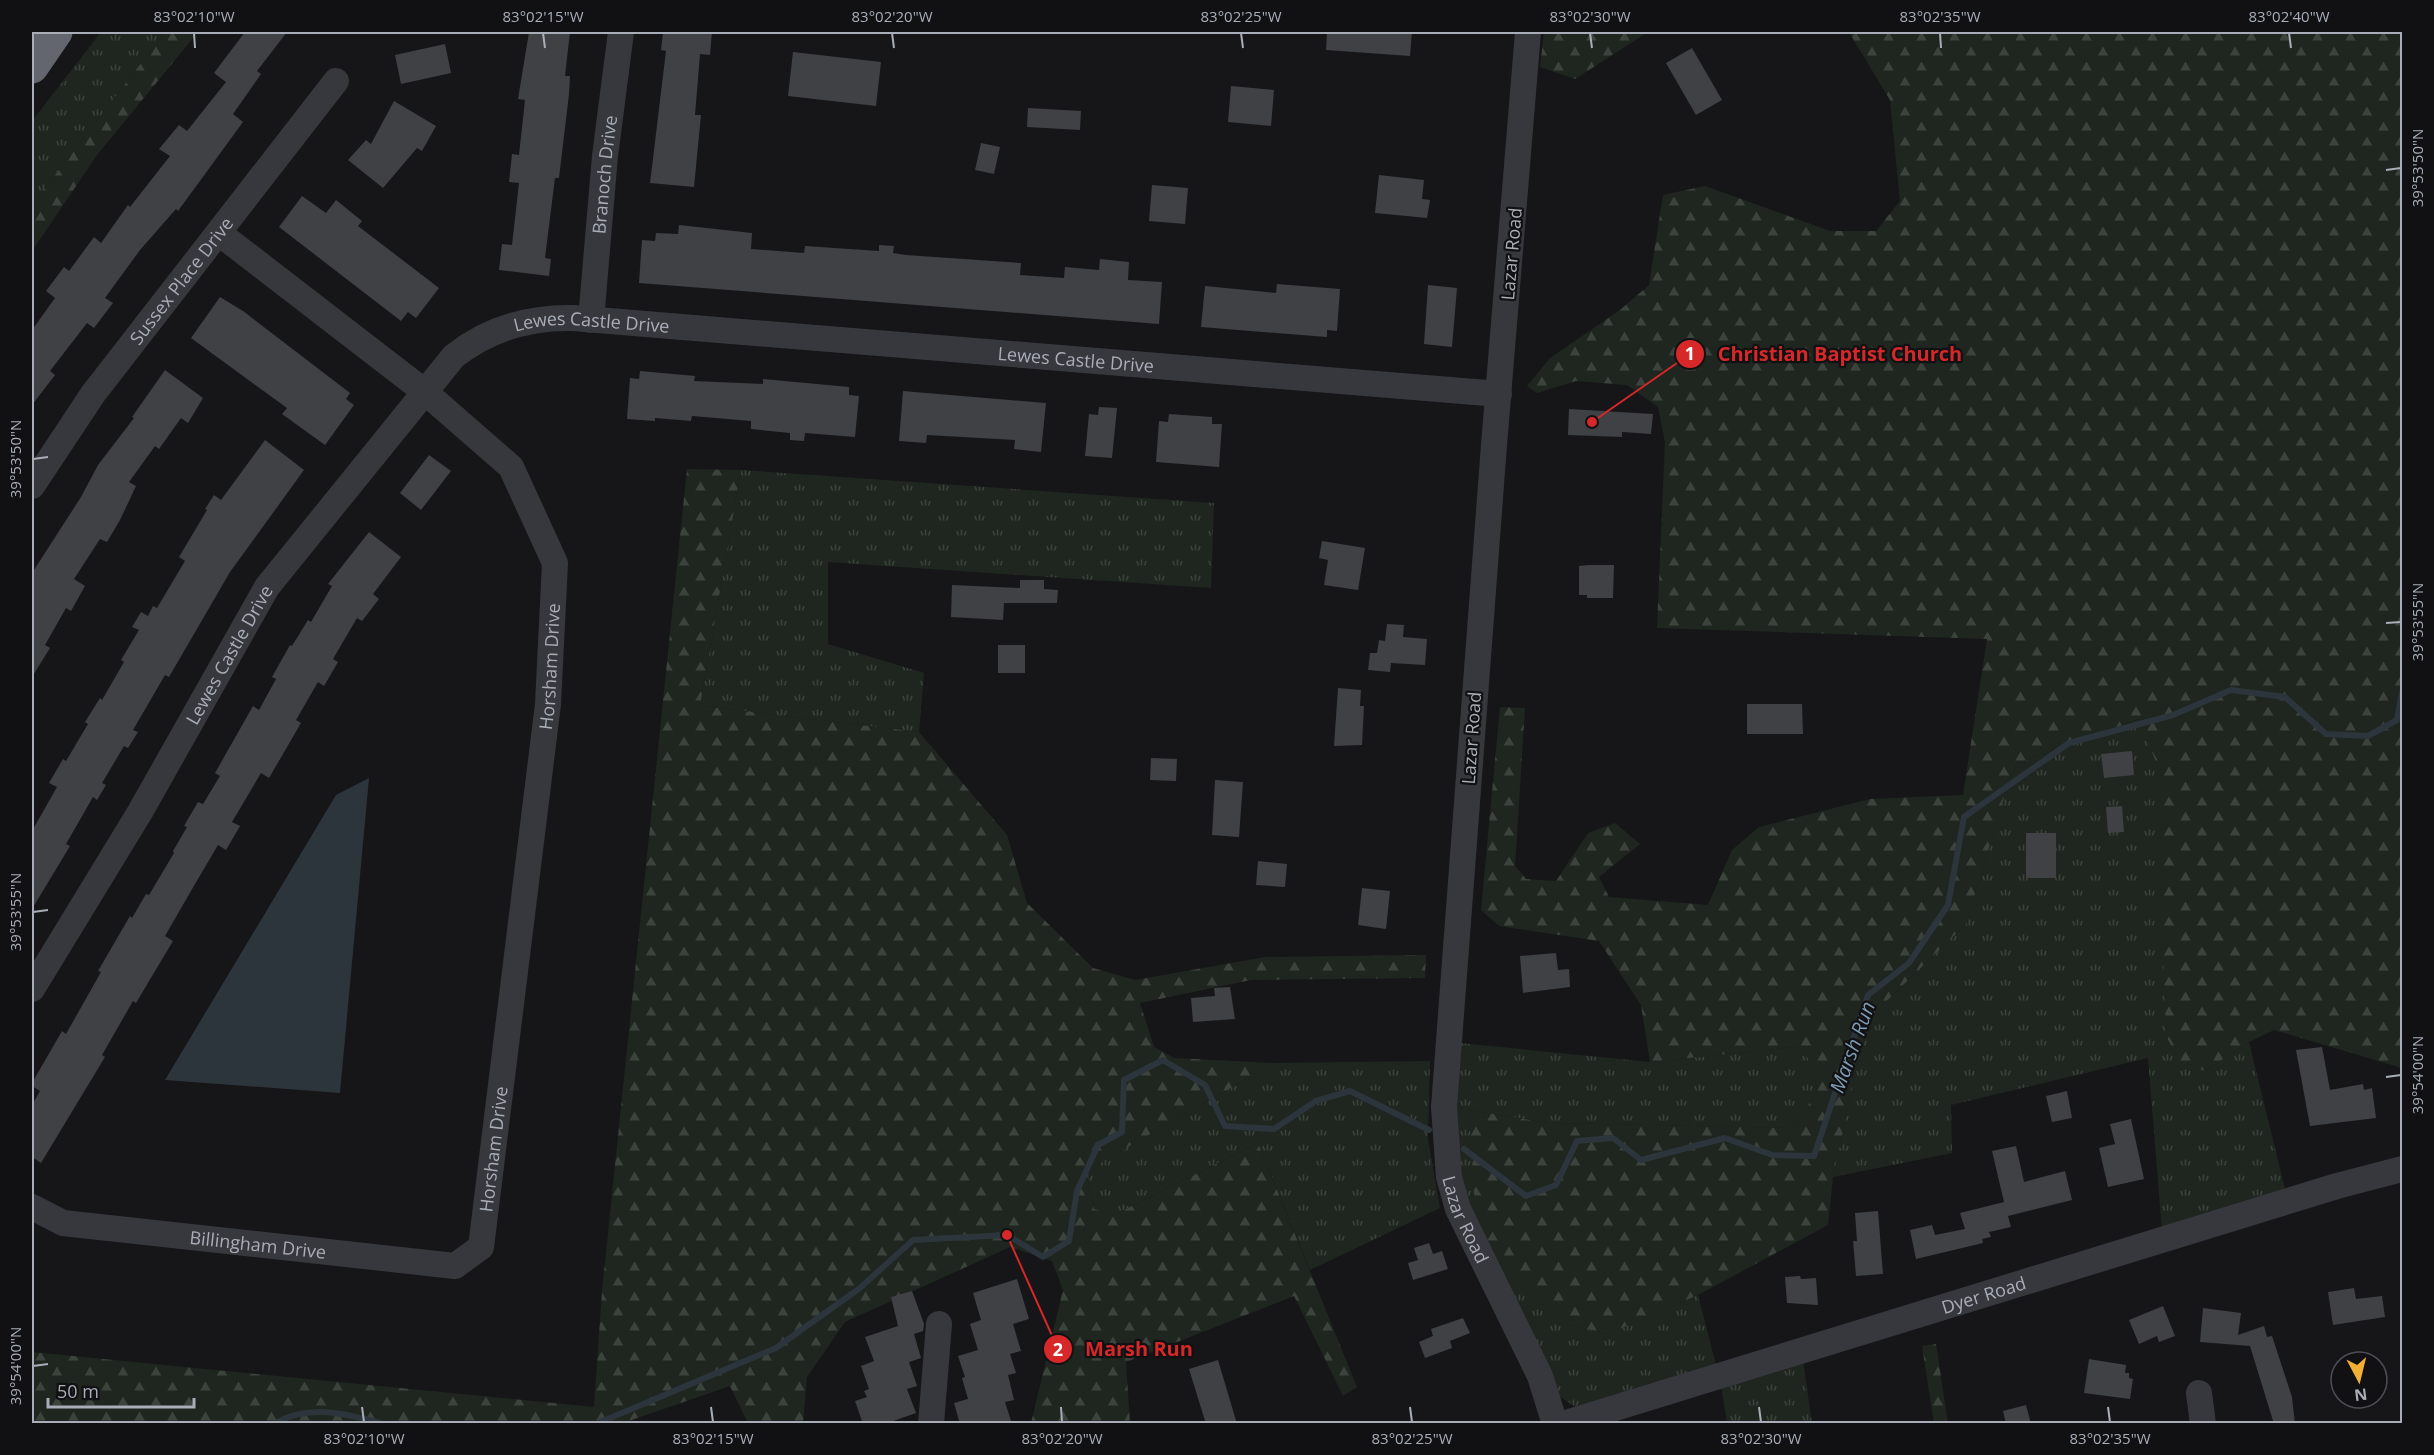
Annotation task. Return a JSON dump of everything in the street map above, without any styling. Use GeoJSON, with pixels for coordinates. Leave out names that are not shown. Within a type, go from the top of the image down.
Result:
{"type":"FeatureCollection","features":[{"type":"Feature","properties":{"kind":"highway"},"geometry":{"type":"LineString","coordinates":[[32,67],[56,32]]}},
{"type":"Feature","properties":{"kind":"street","name":"Branoch Drive"},"geometry":{"type":"LineString","coordinates":[[591,320],[605,156],[621,32]]}},
{"type":"Feature","properties":{"kind":"street","name":"Lazar Road"},"geometry":{"type":"LineString","coordinates":[[1528,32],[1445,1076],[1445,1142],[1449,1177],[1458,1209],[1540,1376],[1555,1424]]}},
{"type":"Feature","properties":{"kind":"street","name":"Sussex Place Drive"},"geometry":{"type":"LineString","coordinates":[[32,486],[93,394],[336,81]]}},
{"type":"Feature","properties":{"kind":"street","name":"Horsham Drive"},"geometry":{"type":"LineString","coordinates":[[219,233],[425,392],[511,467],[555,563],[548,704],[481,1247]]}},
{"type":"Feature","properties":{"kind":"street","name":"Lewes Castle Drive"},"geometry":{"type":"LineString","coordinates":[[32,989],[140,812],[267,587],[454,356],[473,341],[495,330],[548,318],[591,320],[1498,394]]}},
{"type":"Feature","properties":{"kind":"street","name":"Dyer Road"},"geometry":{"type":"LineString","coordinates":[[1563,1424],[2337,1186],[2403,1169]]}},
{"type":"Feature","properties":{"kind":"street","name":"Billingham Drive"},"geometry":{"type":"LineString","coordinates":[[32,1207],[63,1223],[455,1266],[481,1247]]}},
{"type":"Feature","properties":{"kind":"street"},"geometry":{"type":"LineString","coordinates":[[931,1424],[939,1324]]}},
{"type":"Feature","properties":{"kind":"street"},"geometry":{"type":"LineString","coordinates":[[2199,1393],[2203,1424]]}},
{"type":"Feature","properties":{"kind":"green space"},"geometry":{"type":"Polygon","coordinates":[[[101,32],[165,32],[32,205],[32,121],[101,32]]]}},
{"type":"Feature","properties":{"kind":"green space"},"geometry":{"type":"Polygon","coordinates":[[[165,32],[198,32],[97,155],[32,251],[32,205],[165,32]]]}},
{"type":"Feature","properties":{"kind":"green space"},"geometry":{"type":"Polygon","coordinates":[[[1544,32],[1648,32],[1575,79],[1540,67],[1544,32]]]}},
{"type":"Feature","properties":{"kind":"green space"},"geometry":{"type":"Polygon","coordinates":[[[1832,32],[2402,32],[2402,1068],[2274,1030],[2249,1042],[2205,1071],[2180,1062],[2166,1036],[2156,762],[2139,719],[2018,763],[2010,778],[1966,924],[1867,1020],[1833,1177],[1828,1225],[1698,1295],[1608,1334],[1567,1324],[1489,1255],[1474,1193],[1469,1110],[1549,1123],[1793,1128],[1818,1090],[1804,1046],[1650,1062],[1641,1005],[1599,941],[1499,926],[1481,910],[1500,707],[1525,708],[1515,866],[1526,879],[1556,881],[1588,833],[1615,823],[1640,844],[1599,877],[1609,897],[1708,905],[1732,850],[1759,827],[1870,799],[1963,795],[1987,639],[1657,628],[1665,442],[1658,407],[1627,385],[1576,381],[1537,393],[1527,386],[1550,358],[1620,310],[1649,285],[1663,195],[1705,186],[1830,231],[1876,231],[1900,201],[1890,100],[1850,34],[1832,32]]]}},
{"type":"Feature","properties":{"kind":"green space"},"geometry":{"type":"Polygon","coordinates":[[[687,469],[741,470],[700,706],[919,732],[1007,835],[1027,903],[1093,968],[1135,980],[1265,957],[1426,955],[1425,978],[1251,980],[1140,1003],[1154,1047],[1174,1058],[1274,1063],[1086,1171],[1094,1209],[1114,1215],[1258,1143],[1357,1387],[1343,1396],[1294,1296],[1126,1362],[1130,1423],[1031,1423],[1063,1290],[1052,1261],[1010,1247],[845,1322],[807,1377],[803,1423],[748,1423],[730,1386],[620,1424],[32,1423],[32,1352],[594,1407],[602,1291],[687,469]]]}},
{"type":"Feature","properties":{"kind":"green space"},"geometry":{"type":"Polygon","coordinates":[[[741,470],[1214,503],[1211,588],[828,562],[828,644],[924,673],[919,732],[700,706],[741,470]]]}},
{"type":"Feature","properties":{"kind":"green space"},"geometry":{"type":"Polygon","coordinates":[[[2140,719],[2156,762],[2205,1071],[2249,1042],[2286,1193],[2162,1231],[2148,1058],[1951,1105],[1952,1153],[1833,1177],[1867,1020],[1966,924],[2010,778],[2018,763],[2140,719]]]}},
{"type":"Feature","properties":{"kind":"green space"},"geometry":{"type":"Polygon","coordinates":[[[1460,1043],[1650,1062],[1804,1046],[1818,1090],[1793,1128],[1549,1123],[1469,1110],[1567,1324],[1608,1334],[1698,1295],[1717,1369],[1577,1408],[1559,1396],[1465,1194],[1454,1122],[1460,1043]]]}},
{"type":"Feature","properties":{"kind":"green space"},"geometry":{"type":"Polygon","coordinates":[[[1430,1061],[1428,1139],[1440,1208],[1310,1270],[1258,1143],[1114,1215],[1094,1209],[1086,1171],[1274,1063],[1430,1061]]]}},
{"type":"Feature","properties":{"kind":"green space"},"geometry":{"type":"Polygon","coordinates":[[[1936,1344],[1948,1423],[1934,1423],[1922,1346],[1936,1344]]]}},
{"type":"Feature","properties":{"kind":"green space"},"geometry":{"type":"Polygon","coordinates":[[[1803,1361],[1812,1423],[1727,1423],[1721,1385],[1803,1361]]]}},
{"type":"Feature","properties":{"kind":"shaded area"},"geometry":{"type":"Polygon","coordinates":[[[369,778],[340,1093],[165,1080],[336,795],[369,778]]]}},
{"type":"Feature","properties":{"kind":"building"},"geometry":{"type":"Polygon","coordinates":[[[245,32],[287,32],[257,71],[261,74],[233,114],[243,122],[178,211],[176,209],[140,250],[105,298],[113,303],[94,328],[87,323],[50,371],[55,375],[32,405],[32,330],[55,298],[46,291],[64,267],[69,271],[94,237],[101,243],[128,205],[130,207],[170,156],[159,149],[179,125],[187,131],[226,82],[214,73],[245,32]]]}},
{"type":"Feature","properties":{"kind":"building"},"geometry":{"type":"Polygon","coordinates":[[[529,32],[570,32],[565,76],[570,76],[569,94],[559,178],[555,178],[545,258],[551,259],[549,276],[499,270],[502,244],[512,245],[519,183],[509,182],[512,154],[519,155],[525,100],[518,99],[529,32]]]}},
{"type":"Feature","properties":{"kind":"building"},"geometry":{"type":"Polygon","coordinates":[[[663,32],[712,32],[710,55],[700,54],[695,115],[701,115],[694,187],[650,183],[666,51],[661,50],[663,32]]]}},
{"type":"Feature","properties":{"kind":"building"},"geometry":{"type":"Polygon","coordinates":[[[1327,32],[1412,32],[1410,56],[1326,50],[1327,32]]]}},
{"type":"Feature","properties":{"kind":"building"},"geometry":{"type":"Polygon","coordinates":[[[445,44],[451,73],[401,84],[395,55],[445,44]]]}},
{"type":"Feature","properties":{"kind":"building"},"geometry":{"type":"Polygon","coordinates":[[[1692,48],[1722,100],[1696,115],[1666,63],[1692,48]]]}},
{"type":"Feature","properties":{"kind":"building"},"geometry":{"type":"Polygon","coordinates":[[[793,52],[881,62],[876,106],[788,96],[793,52]]]}},
{"type":"Feature","properties":{"kind":"building"},"geometry":{"type":"Polygon","coordinates":[[[1231,86],[1274,90],[1271,126],[1228,122],[1231,86]]]}},
{"type":"Feature","properties":{"kind":"building"},"geometry":{"type":"Polygon","coordinates":[[[394,101],[436,126],[422,151],[417,148],[383,188],[348,160],[366,140],[371,144],[394,101]]]}},
{"type":"Feature","properties":{"kind":"building"},"geometry":{"type":"Polygon","coordinates":[[[1028,108],[1081,111],[1080,130],[1027,127],[1028,108]]]}},
{"type":"Feature","properties":{"kind":"building"},"geometry":{"type":"Polygon","coordinates":[[[981,143],[1000,147],[994,174],[975,170],[981,143]]]}},
{"type":"Feature","properties":{"kind":"building"},"geometry":{"type":"Polygon","coordinates":[[[1379,175],[1424,180],[1422,199],[1430,200],[1427,218],[1375,213],[1379,175]]]}},
{"type":"Feature","properties":{"kind":"building"},"geometry":{"type":"Polygon","coordinates":[[[1152,185],[1188,188],[1185,224],[1149,221],[1152,185]]]}},
{"type":"Feature","properties":{"kind":"building"},"geometry":{"type":"Polygon","coordinates":[[[302,196],[326,213],[336,200],[362,221],[358,226],[439,288],[416,318],[408,312],[401,321],[279,227],[302,196]]]}},
{"type":"Feature","properties":{"kind":"building"},"geometry":{"type":"Polygon","coordinates":[[[679,225],[752,233],[751,249],[804,253],[805,246],[879,251],[879,245],[894,246],[893,253],[906,255],[1021,263],[1020,275],[1064,278],[1065,267],[1099,270],[1100,259],[1129,262],[1128,280],[1162,282],[1159,324],[639,283],[642,240],[655,241],[656,233],[678,234],[679,225]]]}},
{"type":"Feature","properties":{"kind":"building"},"geometry":{"type":"Polygon","coordinates":[[[1277,284],[1340,289],[1337,331],[1327,330],[1327,337],[1201,327],[1205,286],[1276,293],[1277,284]]]}},
{"type":"Feature","properties":{"kind":"building"},"geometry":{"type":"Polygon","coordinates":[[[1428,285],[1457,288],[1452,347],[1424,344],[1428,285]]]}},
{"type":"Feature","properties":{"kind":"building"},"geometry":{"type":"Polygon","coordinates":[[[220,297],[243,311],[350,393],[346,399],[354,405],[325,445],[282,414],[287,408],[191,338],[220,297]]]}},
{"type":"Feature","properties":{"kind":"building"},"geometry":{"type":"Polygon","coordinates":[[[165,370],[203,398],[188,423],[181,418],[159,449],[155,446],[129,482],[136,486],[120,520],[107,542],[100,539],[74,579],[85,586],[71,611],[66,608],[45,645],[50,648],[32,677],[32,573],[81,497],[98,465],[134,418],[132,417],[165,370]]]}},
{"type":"Feature","properties":{"kind":"building"},"geometry":{"type":"Polygon","coordinates":[[[640,371],[695,376],[694,381],[763,384],[763,379],[849,387],[849,395],[859,396],[855,437],[805,433],[804,441],[790,440],[790,433],[751,429],[751,421],[692,416],[691,421],[655,418],[655,421],[627,419],[630,378],[639,379],[640,371]]]}},
{"type":"Feature","properties":{"kind":"building"},"geometry":{"type":"Polygon","coordinates":[[[903,391],[1046,403],[1041,452],[1014,449],[1015,440],[927,435],[926,443],[899,441],[903,391]]]}},
{"type":"Feature","properties":{"kind":"building"},"geometry":{"type":"Polygon","coordinates":[[[1099,407],[1117,408],[1112,458],[1085,456],[1089,414],[1098,415],[1099,407]]]}},
{"type":"Feature","properties":{"kind":"building"},"geometry":{"type":"Polygon","coordinates":[[[1569,409],[1653,414],[1651,434],[1622,432],[1622,437],[1568,435],[1569,409]]]}},
{"type":"Feature","properties":{"kind":"building"},"geometry":{"type":"Polygon","coordinates":[[[1169,414],[1212,417],[1212,424],[1222,424],[1219,467],[1156,462],[1159,421],[1168,422],[1169,414]]]}},
{"type":"Feature","properties":{"kind":"building"},"geometry":{"type":"Polygon","coordinates":[[[265,440],[304,470],[230,572],[169,677],[165,675],[133,730],[138,732],[128,748],[124,746],[102,783],[106,785],[97,800],[93,797],[66,844],[70,846],[32,909],[32,831],[57,787],[49,783],[63,759],[66,761],[88,724],[85,722],[100,698],[102,700],[124,662],[121,660],[139,630],[132,627],[141,612],[148,616],[153,606],[157,608],[185,561],[179,557],[207,510],[205,509],[214,495],[221,500],[265,440]]]}},
{"type":"Feature","properties":{"kind":"building"},"geometry":{"type":"Polygon","coordinates":[[[429,455],[451,471],[421,510],[400,493],[429,455]]]}},
{"type":"Feature","properties":{"kind":"building"},"geometry":{"type":"Polygon","coordinates":[[[369,532],[401,557],[373,594],[379,599],[362,621],[357,618],[333,659],[338,662],[324,686],[318,682],[296,720],[301,723],[269,778],[261,773],[232,822],[240,826],[226,850],[218,845],[165,936],[173,941],[136,1003],[133,1001],[102,1055],[105,1057],[41,1163],[32,1157],[32,1105],[40,1091],[32,1086],[32,1083],[62,1031],[66,1034],[101,972],[98,971],[130,916],[132,918],[146,894],[149,895],[174,853],[187,827],[184,826],[198,802],[203,804],[220,776],[215,773],[253,706],[259,710],[276,679],[272,677],[290,645],[292,646],[308,620],[311,622],[332,586],[328,584],[369,532]]]}},
{"type":"Feature","properties":{"kind":"building"},"geometry":{"type":"Polygon","coordinates":[[[1322,541],[1365,548],[1358,590],[1324,585],[1328,560],[1319,558],[1322,541]]]}},
{"type":"Feature","properties":{"kind":"building"},"geometry":{"type":"Polygon","coordinates":[[[1614,565],[1613,598],[1587,598],[1587,595],[1579,595],[1579,566],[1614,565]]]}},
{"type":"Feature","properties":{"kind":"building"},"geometry":{"type":"Polygon","coordinates":[[[1020,580],[1044,580],[1044,589],[1058,590],[1057,603],[1004,603],[1003,620],[951,617],[952,585],[1020,588],[1020,580]]]}},
{"type":"Feature","properties":{"kind":"building"},"geometry":{"type":"Polygon","coordinates":[[[1387,624],[1404,625],[1403,637],[1427,639],[1425,665],[1391,663],[1390,672],[1368,670],[1370,653],[1377,653],[1379,640],[1385,641],[1387,624]]]}},
{"type":"Feature","properties":{"kind":"building"},"geometry":{"type":"Polygon","coordinates":[[[998,645],[1025,645],[1025,673],[998,673],[998,645]]]}},
{"type":"Feature","properties":{"kind":"building"},"geometry":{"type":"Polygon","coordinates":[[[1338,688],[1361,690],[1360,706],[1364,706],[1362,745],[1334,746],[1338,688]]]}},
{"type":"Feature","properties":{"kind":"building"},"geometry":{"type":"Polygon","coordinates":[[[1747,704],[1802,704],[1803,734],[1747,734],[1747,704]]]}},
{"type":"Feature","properties":{"kind":"building"},"geometry":{"type":"Polygon","coordinates":[[[2132,751],[2134,775],[2104,778],[2101,754],[2132,751]]]}},
{"type":"Feature","properties":{"kind":"building"},"geometry":{"type":"Polygon","coordinates":[[[1151,758],[1177,759],[1176,781],[1150,780],[1151,758]]]}},
{"type":"Feature","properties":{"kind":"building"},"geometry":{"type":"Polygon","coordinates":[[[1215,780],[1243,782],[1239,837],[1212,835],[1215,780]]]}},
{"type":"Feature","properties":{"kind":"building"},"geometry":{"type":"Polygon","coordinates":[[[2122,806],[2124,832],[2108,833],[2106,807],[2122,806]]]}},
{"type":"Feature","properties":{"kind":"building"},"geometry":{"type":"Polygon","coordinates":[[[2026,833],[2056,833],[2056,878],[2026,878],[2026,833]]]}},
{"type":"Feature","properties":{"kind":"building"},"geometry":{"type":"Polygon","coordinates":[[[1258,861],[1287,864],[1285,887],[1256,885],[1258,861]]]}},
{"type":"Feature","properties":{"kind":"building"},"geometry":{"type":"Polygon","coordinates":[[[1362,888],[1390,891],[1386,929],[1358,925],[1362,888]]]}},
{"type":"Feature","properties":{"kind":"building"},"geometry":{"type":"Polygon","coordinates":[[[1556,953],[1558,970],[1569,969],[1570,987],[1523,993],[1520,956],[1556,953]]]}},
{"type":"Feature","properties":{"kind":"building"},"geometry":{"type":"Polygon","coordinates":[[[1230,987],[1235,1019],[1193,1022],[1191,998],[1215,996],[1214,988],[1230,987]]]}},
{"type":"Feature","properties":{"kind":"building"},"geometry":{"type":"Polygon","coordinates":[[[2322,1047],[2330,1090],[2363,1084],[2364,1090],[2372,1088],[2376,1118],[2310,1126],[2296,1050],[2322,1047]]]}},
{"type":"Feature","properties":{"kind":"building"},"geometry":{"type":"Polygon","coordinates":[[[2067,1091],[2072,1118],[2052,1122],[2046,1096],[2067,1091]]]}},
{"type":"Feature","properties":{"kind":"building"},"geometry":{"type":"Polygon","coordinates":[[[2131,1119],[2144,1179],[2108,1187],[2099,1148],[2115,1144],[2110,1124],[2131,1119]]]}},
{"type":"Feature","properties":{"kind":"building"},"geometry":{"type":"Polygon","coordinates":[[[2016,1146],[2024,1182],[2065,1171],[2072,1200],[2008,1216],[2011,1227],[1989,1232],[1991,1237],[1982,1239],[1983,1243],[1916,1259],[1910,1230],[1932,1225],[1935,1235],[1965,1229],[1960,1213],[2004,1202],[1992,1151],[2016,1146]]]}},
{"type":"Feature","properties":{"kind":"building"},"geometry":{"type":"Polygon","coordinates":[[[1878,1211],[1883,1274],[1856,1276],[1853,1241],[1857,1241],[1855,1213],[1878,1211]]]}},
{"type":"Feature","properties":{"kind":"building"},"geometry":{"type":"Polygon","coordinates":[[[1429,1243],[1433,1254],[1442,1251],[1448,1269],[1413,1280],[1408,1263],[1418,1260],[1414,1248],[1429,1243]]]}},
{"type":"Feature","properties":{"kind":"building"},"geometry":{"type":"Polygon","coordinates":[[[1800,1276],[1801,1279],[1816,1278],[1818,1305],[1787,1303],[1785,1277],[1800,1276]]]}},
{"type":"Feature","properties":{"kind":"building"},"geometry":{"type":"Polygon","coordinates":[[[1017,1279],[1029,1319],[1013,1324],[1021,1351],[1010,1354],[1016,1373],[1008,1375],[1014,1400],[1005,1402],[1012,1424],[960,1424],[954,1403],[968,1399],[962,1378],[965,1377],[958,1356],[978,1350],[970,1324],[981,1320],[973,1293],[1017,1279]]]}},
{"type":"Feature","properties":{"kind":"building"},"geometry":{"type":"Polygon","coordinates":[[[2354,1288],[2356,1299],[2382,1296],[2385,1317],[2333,1325],[2328,1292],[2354,1288]]]}},
{"type":"Feature","properties":{"kind":"building"},"geometry":{"type":"Polygon","coordinates":[[[912,1291],[924,1324],[923,1331],[914,1334],[921,1358],[909,1362],[917,1386],[907,1389],[916,1413],[885,1424],[863,1424],[855,1401],[867,1397],[864,1391],[869,1389],[861,1366],[874,1361],[865,1337],[898,1326],[891,1297],[912,1291]]]}},
{"type":"Feature","properties":{"kind":"building"},"geometry":{"type":"Polygon","coordinates":[[[2163,1306],[2175,1336],[2159,1342],[2157,1336],[2139,1344],[2129,1320],[2163,1306]]]}},
{"type":"Feature","properties":{"kind":"building"},"geometry":{"type":"Polygon","coordinates":[[[2203,1308],[2241,1313],[2238,1335],[2264,1326],[2267,1337],[2272,1336],[2292,1397],[2295,1424],[2274,1424],[2250,1346],[2200,1342],[2203,1308]]]}},
{"type":"Feature","properties":{"kind":"building"},"geometry":{"type":"Polygon","coordinates":[[[1463,1318],[1470,1333],[1450,1341],[1452,1348],[1425,1358],[1419,1342],[1433,1336],[1431,1329],[1463,1318]]]}},
{"type":"Feature","properties":{"kind":"building"},"geometry":{"type":"Polygon","coordinates":[[[2089,1359],[2126,1365],[2125,1373],[2129,1373],[2129,1378],[2133,1379],[2130,1399],[2084,1393],[2089,1359]]]}},
{"type":"Feature","properties":{"kind":"building"},"geometry":{"type":"Polygon","coordinates":[[[1218,1360],[1237,1424],[1206,1424],[1189,1369],[1218,1360]]]}},
{"type":"Feature","properties":{"kind":"building"},"geometry":{"type":"Polygon","coordinates":[[[2026,1405],[2031,1424],[2006,1424],[2003,1411],[2026,1405]]]}},
{"type":"Feature","properties":{"kind":"waterway","name":"Marsh Run"},"geometry":{"type":"LineString","coordinates":[[1464,1149],[1526,1196],[1556,1185],[1577,1141],[1613,1138],[1641,1160],[1725,1138],[1772,1155],[1814,1156],[1868,995],[1909,963],[1948,905],[1964,817],[2069,743],[2173,715],[2231,690],[2285,697],[2326,734],[2368,736],[2397,720],[2402,692]]}},
{"type":"Feature","properties":{"kind":"waterway","name":"Marsh Run"},"geometry":{"type":"LineString","coordinates":[[596,1424],[776,1348],[860,1288],[913,1240],[1007,1235],[1043,1257],[1069,1241],[1077,1191],[1098,1145],[1122,1132],[1124,1080],[1163,1060],[1205,1085],[1225,1126],[1274,1129],[1316,1101],[1350,1091],[1429,1130]]}},
{"type":"Feature","properties":{"kind":"waterway","name":"Marsh Run"},"geometry":{"type":"LineString","coordinates":[[274,1424],[287,1418],[314,1412],[342,1414],[384,1424]]}},
{"type":"Feature","properties":{"kind":"place","name":"Christian Baptist Church"},"geometry":{"type":"Point","coordinates":[1592,422]}},
{"type":"Feature","properties":{"kind":"place","name":"Marsh Run"},"geometry":{"type":"Point","coordinates":[1007,1235]}}]}
